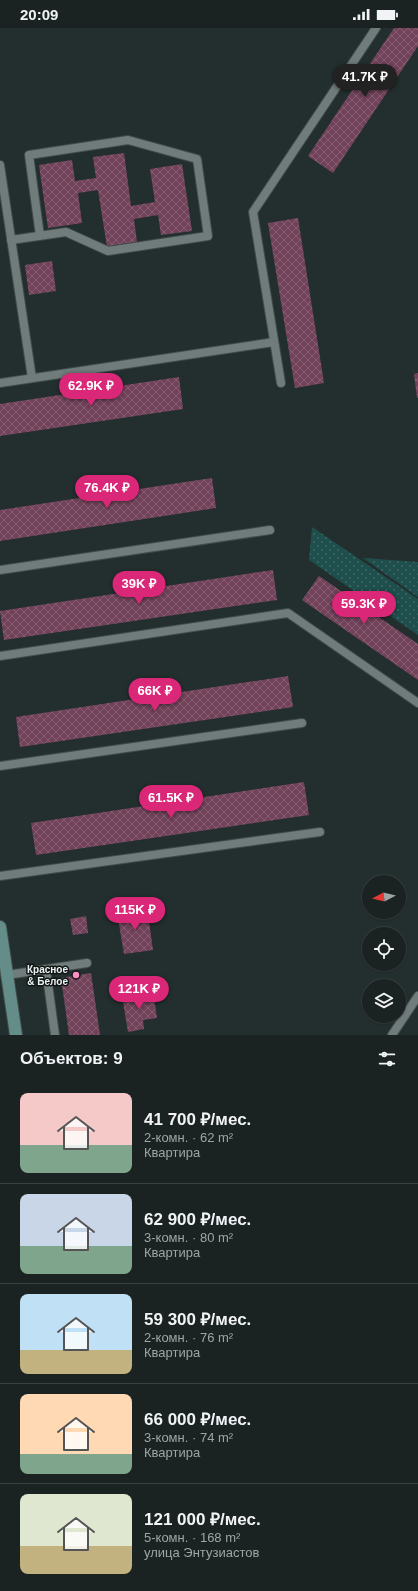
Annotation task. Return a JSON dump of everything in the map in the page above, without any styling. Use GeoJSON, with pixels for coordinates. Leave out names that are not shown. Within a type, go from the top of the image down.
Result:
{"type":"FeatureCollection","features":[{"type":"Feature","properties":{"kind":"main road"},"geometry":{"type":"LineString","coordinates":[[0,927],[16,1035]]}},
{"type":"Feature","properties":{"kind":"lane"},"geometry":{"type":"LineString","coordinates":[[281,383],[253,212],[376,28]]}},
{"type":"Feature","properties":{"kind":"lane"},"geometry":{"type":"LineString","coordinates":[[11,240],[40,236],[66,232],[108,251],[208,236],[197,159],[128,140],[28,155],[40,236]]}},
{"type":"Feature","properties":{"kind":"lane"},"geometry":{"type":"LineString","coordinates":[[0,164],[32,378]]}},
{"type":"Feature","properties":{"kind":"lane"},"geometry":{"type":"LineString","coordinates":[[0,383],[274,342]]}},
{"type":"Feature","properties":{"kind":"lane"},"geometry":{"type":"LineString","coordinates":[[0,570],[270,530]]}},
{"type":"Feature","properties":{"kind":"lane"},"geometry":{"type":"LineString","coordinates":[[0,656],[288,613],[418,703]]}},
{"type":"Feature","properties":{"kind":"lane"},"geometry":{"type":"LineString","coordinates":[[0,766],[302,723]]}},
{"type":"Feature","properties":{"kind":"lane"},"geometry":{"type":"LineString","coordinates":[[0,876],[320,832]]}},
{"type":"Feature","properties":{"kind":"lane"},"geometry":{"type":"LineString","coordinates":[[7,975],[87,963]]}},
{"type":"Feature","properties":{"kind":"lane"},"geometry":{"type":"LineString","coordinates":[[46,970],[55,1035]]}},
{"type":"Feature","properties":{"kind":"lane"},"geometry":{"type":"LineString","coordinates":[[392,1035],[418,996]]}},
{"type":"Feature","properties":{"kind":"shaded area"},"geometry":{"type":"Polygon","coordinates":[[[312,527],[418,599],[418,635],[309,560],[312,527]]]}},
{"type":"Feature","properties":{"kind":"shaded area"},"geometry":{"type":"Polygon","coordinates":[[[363,558],[418,562],[418,597],[363,558]]]}},
{"type":"Feature","properties":{"kind":"building"},"geometry":{"type":"Polygon","coordinates":[[[394,28],[418,28],[418,46],[333,173],[308,156],[394,28]]]}},
{"type":"Feature","properties":{"kind":"building"},"geometry":{"type":"Polygon","coordinates":[[[124,153],[131,206],[155,202],[150,169],[182,164],[192,231],[161,235],[158,215],[134,219],[137,242],[107,247],[98,190],[78,193],[82,223],[48,228],[39,165],[72,160],[75,181],[96,178],[93,157],[124,153]]]}},
{"type":"Feature","properties":{"kind":"building"},"geometry":{"type":"Polygon","coordinates":[[[298,218],[324,383],[295,388],[268,223],[298,218]]]}},
{"type":"Feature","properties":{"kind":"building"},"geometry":{"type":"Polygon","coordinates":[[[52,261],[56,291],[29,295],[25,265],[52,261]]]}},
{"type":"Feature","properties":{"kind":"building"},"geometry":{"type":"Polygon","coordinates":[[[418,373],[418,397],[417,398],[414,374],[418,373]]]}},
{"type":"Feature","properties":{"kind":"building"},"geometry":{"type":"Polygon","coordinates":[[[179,377],[183,409],[0,436],[0,404],[179,377]]]}},
{"type":"Feature","properties":{"kind":"building"},"geometry":{"type":"Polygon","coordinates":[[[212,478],[216,508],[0,541],[0,510],[212,478]]]}},
{"type":"Feature","properties":{"kind":"building"},"geometry":{"type":"Polygon","coordinates":[[[273,570],[277,600],[4,640],[0,611],[273,570]]]}},
{"type":"Feature","properties":{"kind":"building"},"geometry":{"type":"Polygon","coordinates":[[[319,576],[418,644],[418,680],[302,600],[319,576]]]}},
{"type":"Feature","properties":{"kind":"building"},"geometry":{"type":"Polygon","coordinates":[[[288,676],[293,707],[20,747],[16,717],[288,676]]]}},
{"type":"Feature","properties":{"kind":"building"},"geometry":{"type":"Polygon","coordinates":[[[304,782],[309,815],[36,855],[31,823],[304,782]]]}},
{"type":"Feature","properties":{"kind":"building"},"geometry":{"type":"Polygon","coordinates":[[[147,907],[153,950],[124,954],[117,912],[147,907]]]}},
{"type":"Feature","properties":{"kind":"building"},"geometry":{"type":"Polygon","coordinates":[[[86,916],[88,933],[73,935],[70,919],[86,916]]]}},
{"type":"Feature","properties":{"kind":"building"},"geometry":{"type":"Polygon","coordinates":[[[91,973],[100,1035],[69,1035],[61,978],[91,973]]]}},
{"type":"Feature","properties":{"kind":"building"},"geometry":{"type":"Polygon","coordinates":[[[153,991],[157,1018],[143,1020],[144,1029],[128,1032],[122,996],[153,991]]]}},
{"type":"Feature","properties":{"kind":"place","name":"Красное & Белое"},"geometry":{"type":"Point","coordinates":[76,975]}}]}
